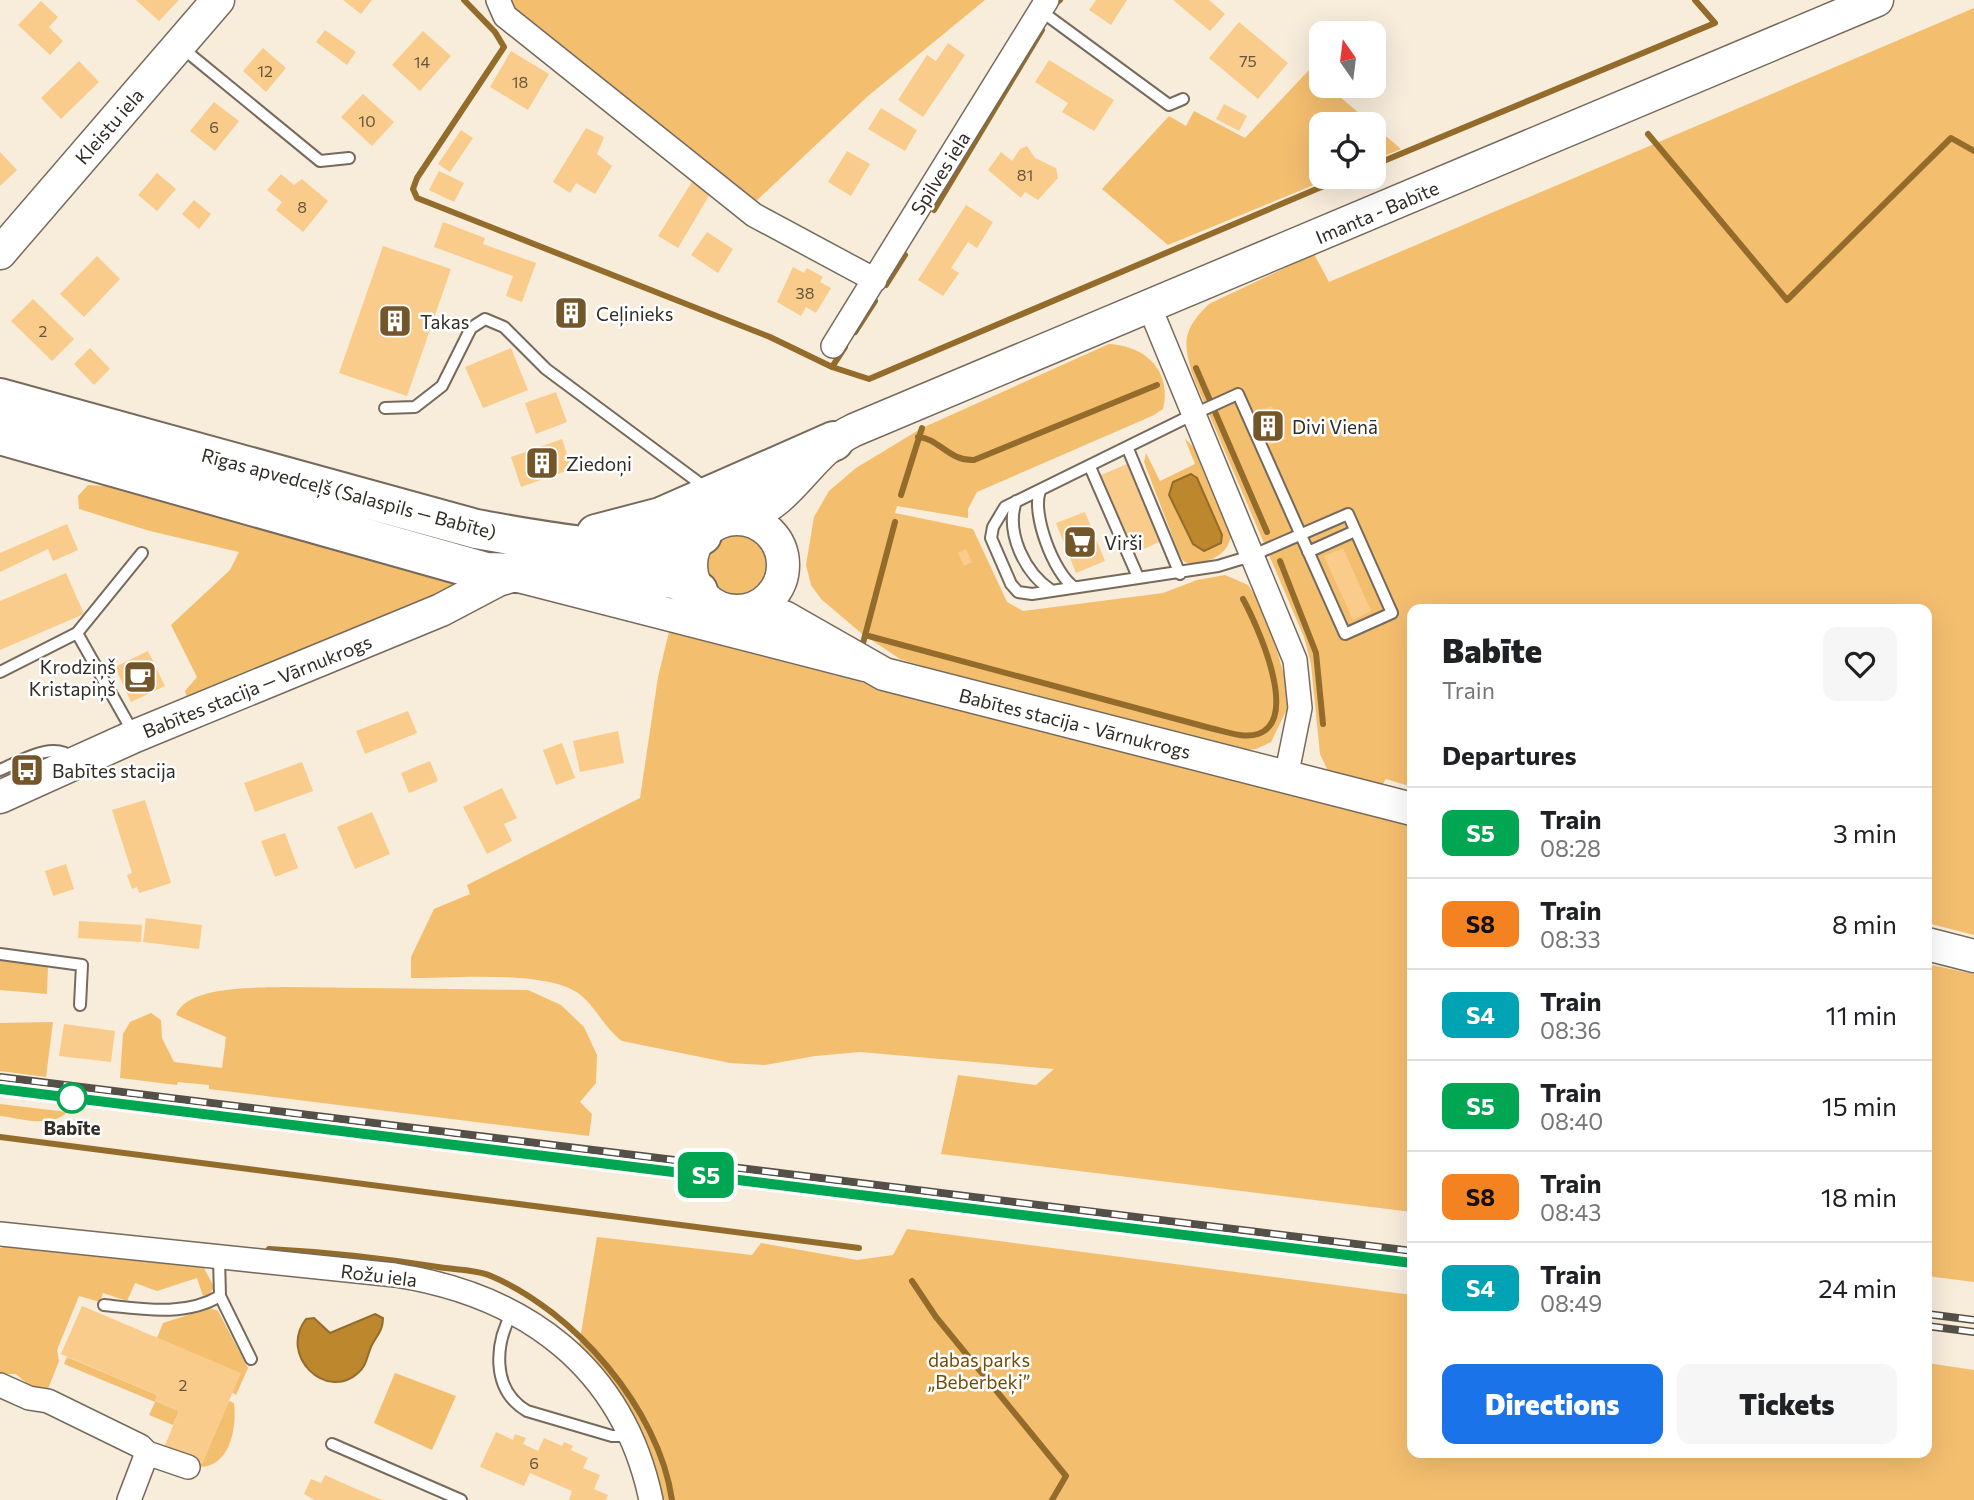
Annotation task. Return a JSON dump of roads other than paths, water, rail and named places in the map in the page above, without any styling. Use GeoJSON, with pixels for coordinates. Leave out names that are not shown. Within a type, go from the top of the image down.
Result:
{"type":"FeatureCollection","features":[{"type":"Feature","properties":{"kind":"highway","name":"Rīgas apvedceļš (Salaspils — Babīte)"},"geometry":{"type":"LineString","coordinates":[[0,398],[476,529],[538,540],[666,550],[690,543],[702,535]]}},
{"type":"Feature","properties":{"kind":"highway","name":"Rīgas apvedceļš (Salaspils — Babīte)"},"geometry":{"type":"LineString","coordinates":[[0,435],[486,572],[675,579],[698,591]]}},
{"type":"Feature","properties":{"kind":"highway"},"geometry":{"type":"LineString","coordinates":[[538,540],[630,527],[712,496],[834,441]]}},
{"type":"Feature","properties":{"kind":"main road","name":"Kleistu iela"},"geometry":{"type":"LineString","coordinates":[[0,253],[218,0]]}},
{"type":"Feature","properties":{"kind":"main road","name":"Imanta - Babīte"},"geometry":{"type":"LineString","coordinates":[[741,519],[773,505],[834,441],[1867,2]]}},
{"type":"Feature","properties":{"kind":"main road","name":"Imanta - Babīte"},"geometry":{"type":"LineString","coordinates":[[782,561],[791,519],[822,478],[877,423]]}},
{"type":"Feature","properties":{"kind":"main road"},"geometry":{"type":"LineString","coordinates":[[741,519],[762,526],[770,533],[782,561],[773,594],[752,609],[728,611],[706,601],[698,591],[690,569],[695,545],[702,535],[720,522],[741,519]]}},
{"type":"Feature","properties":{"kind":"main road","name":"Babītes stacija - Vārnukrogs"},"geometry":{"type":"LineString","coordinates":[[782,561],[797,599],[833,629],[865,664]]}},
{"type":"Feature","properties":{"kind":"main road"},"geometry":{"type":"LineString","coordinates":[[515,575],[712,628],[865,664]]}},
{"type":"Feature","properties":{"kind":"main road","name":"Babītes stacija — Vārnukrogs"},"geometry":{"type":"LineString","coordinates":[[0,797],[135,736],[441,610],[491,583],[515,575]]}},
{"type":"Feature","properties":{"kind":"main road","name":"Babītes stacija - Vārnukrogs"},"geometry":{"type":"LineString","coordinates":[[752,609],[784,617],[884,674],[1407,809]]}},
{"type":"Feature","properties":{"kind":"main road"},"geometry":{"type":"LineString","coordinates":[[1932,945],[1974,956]]}},
{"type":"Feature","properties":{"kind":"street"},"geometry":{"type":"LineString","coordinates":[[498,0],[505,16],[754,215],[875,280]]}},
{"type":"Feature","properties":{"kind":"street","name":"Spilves iela"},"geometry":{"type":"LineString","coordinates":[[833,346],[1044,5]]}},
{"type":"Feature","properties":{"kind":"street"},"geometry":{"type":"LineString","coordinates":[[1150,308],[1251,556],[1283,626],[1300,685],[1299,719],[1286,777]]}},
{"type":"Feature","properties":{"kind":"street","name":"Rožu iela"},"geometry":{"type":"LineString","coordinates":[[0,1234],[423,1280],[480,1296],[513,1311],[558,1341],[583,1365],[610,1398],[630,1435],[651,1500]]}},
{"type":"Feature","properties":{"kind":"street"},"geometry":{"type":"LineString","coordinates":[[0,1385],[29,1398],[48,1401],[127,1438],[148,1452],[188,1467]]}},
{"type":"Feature","properties":{"kind":"street"},"geometry":{"type":"LineString","coordinates":[[128,1500],[148,1452]]}},
{"type":"Feature","properties":{"kind":"lane"},"geometry":{"type":"LineString","coordinates":[[1044,5],[1169,105],[1183,99]]}},
{"type":"Feature","properties":{"kind":"lane"},"geometry":{"type":"LineString","coordinates":[[178,45],[320,161],[349,158]]}},
{"type":"Feature","properties":{"kind":"lane"},"geometry":{"type":"LineString","coordinates":[[385,408],[415,407],[442,386],[471,328],[485,319],[504,327],[546,369],[698,479],[712,496]]}},
{"type":"Feature","properties":{"kind":"lane"},"geometry":{"type":"LineString","coordinates":[[1194,414],[1128,449],[1005,507],[993,527],[991,538],[1011,584],[1018,592],[1032,594],[1180,574],[1251,556],[1301,535],[1348,514],[1392,613],[1345,634],[1308,552],[1301,535],[1238,394],[1194,414]]}},
{"type":"Feature","properties":{"kind":"lane"},"geometry":{"type":"LineString","coordinates":[[1128,449],[1180,574]]}},
{"type":"Feature","properties":{"kind":"lane"},"geometry":{"type":"LineString","coordinates":[[1090,467],[1138,578]]}},
{"type":"Feature","properties":{"kind":"lane"},"geometry":{"type":"LineString","coordinates":[[1040,491],[1035,503],[1037,516],[1061,576],[1074,587]]}},
{"type":"Feature","properties":{"kind":"lane"},"geometry":{"type":"LineString","coordinates":[[1016,501],[1012,514],[1016,541],[1031,573],[1052,591]]}},
{"type":"Feature","properties":{"kind":"lane"},"geometry":{"type":"LineString","coordinates":[[1308,552],[1355,531]]}},
{"type":"Feature","properties":{"kind":"lane"},"geometry":{"type":"LineString","coordinates":[[0,672],[77,633],[142,554]]}},
{"type":"Feature","properties":{"kind":"lane"},"geometry":{"type":"LineString","coordinates":[[77,633],[135,736]]}},
{"type":"Feature","properties":{"kind":"lane"},"geometry":{"type":"LineString","coordinates":[[0,770],[48,751],[67,753],[77,763]]}},
{"type":"Feature","properties":{"kind":"lane"},"geometry":{"type":"LineString","coordinates":[[0,954],[82,965],[80,1005]]}},
{"type":"Feature","properties":{"kind":"lane"},"geometry":{"type":"LineString","coordinates":[[219,1258],[220,1296],[251,1359]]}},
{"type":"Feature","properties":{"kind":"lane"},"geometry":{"type":"LineString","coordinates":[[104,1305],[163,1311],[210,1303],[220,1296]]}},
{"type":"Feature","properties":{"kind":"lane"},"geometry":{"type":"LineString","coordinates":[[513,1311],[504,1327],[497,1352],[503,1379],[516,1403],[527,1411],[611,1436],[630,1435]]}},
{"type":"Feature","properties":{"kind":"lane"},"geometry":{"type":"LineString","coordinates":[[332,1444],[461,1500]]}},
{"type":"Feature","properties":{"kind":"waterway"},"geometry":{"type":"LineString","coordinates":[[464,0],[495,32],[504,47],[417,178],[413,189],[417,198],[770,337],[832,367],[869,379],[1317,189]]}},
{"type":"Feature","properties":{"kind":"waterway"},"geometry":{"type":"LineString","coordinates":[[1386,160],[1715,23],[1695,0]]}},
{"type":"Feature","properties":{"kind":"waterway"},"geometry":{"type":"LineString","coordinates":[[934,210],[1042,30]]}},
{"type":"Feature","properties":{"kind":"waterway"},"geometry":{"type":"LineString","coordinates":[[1648,134],[1787,300],[1951,138],[1974,151]]}},
{"type":"Feature","properties":{"kind":"waterway"},"geometry":{"type":"LineString","coordinates":[[886,285],[905,255]]}},
{"type":"Feature","properties":{"kind":"waterway"},"geometry":{"type":"LineString","coordinates":[[855,332],[875,301]]}},
{"type":"Feature","properties":{"kind":"waterway"},"geometry":{"type":"LineString","coordinates":[[832,367],[845,347]]}},
{"type":"Feature","properties":{"kind":"waterway"},"geometry":{"type":"LineString","coordinates":[[1196,368],[1267,532]]}},
{"type":"Feature","properties":{"kind":"waterway"},"geometry":{"type":"LineString","coordinates":[[918,437],[932,441],[957,457],[974,460],[1157,385]]}},
{"type":"Feature","properties":{"kind":"waterway"},"geometry":{"type":"LineString","coordinates":[[901,495],[922,428]]}},
{"type":"Feature","properties":{"kind":"waterway"},"geometry":{"type":"LineString","coordinates":[[862,647],[895,522]]}},
{"type":"Feature","properties":{"kind":"waterway"},"geometry":{"type":"LineString","coordinates":[[1280,561],[1316,653],[1323,724]]}},
{"type":"Feature","properties":{"kind":"waterway"},"geometry":{"type":"LineString","coordinates":[[865,635],[1227,733],[1252,735],[1270,725],[1276,710],[1276,691],[1265,648],[1243,599]]}},
{"type":"Feature","properties":{"kind":"waterway"},"geometry":{"type":"LineString","coordinates":[[0,1137],[859,1248]]}},
{"type":"Feature","properties":{"kind":"waterway"},"geometry":{"type":"LineString","coordinates":[[269,1249],[354,1256],[472,1271],[491,1276],[522,1292],[581,1338],[608,1367],[631,1398],[650,1432],[664,1466],[672,1500]]}},
{"type":"Feature","properties":{"kind":"waterway"},"geometry":{"type":"LineString","coordinates":[[912,1281],[936,1317],[1066,1476],[1052,1500]]}},
{"type":"Feature","properties":{"kind":"railway"},"geometry":{"type":"LineString","coordinates":[[0,1077],[1407,1250]]}},
{"type":"Feature","properties":{"kind":"railway"},"geometry":{"type":"LineString","coordinates":[[0,1089],[1407,1262]]}},
{"type":"Feature","properties":{"kind":"railway"},"geometry":{"type":"LineString","coordinates":[[1932,1315],[1974,1320]]}},
{"type":"Feature","properties":{"kind":"railway"},"geometry":{"type":"LineString","coordinates":[[1932,1327],[1974,1332]]}},
{"type":"Feature","properties":{"kind":"train","name":"S5"},"geometry":{"type":"LineString","coordinates":[[0,1089],[1407,1262]]}},
{"type":"Feature","properties":{"kind":"place","name":"Ceļinieks"},"geometry":{"type":"Point","coordinates":[571,313]}},
{"type":"Feature","properties":{"kind":"place","name":"Takas"},"geometry":{"type":"Point","coordinates":[395,321]}},
{"type":"Feature","properties":{"kind":"place","name":"Divi Vienā"},"geometry":{"type":"Point","coordinates":[1268,426]}},
{"type":"Feature","properties":{"kind":"place","name":"Ziedoņi"},"geometry":{"type":"Point","coordinates":[542,463]}},
{"type":"Feature","properties":{"kind":"place","name":"Virši"},"geometry":{"type":"Point","coordinates":[1080,542]}},
{"type":"Feature","properties":{"kind":"place","name":"Krodziņš Kristapiņš"},"geometry":{"type":"Point","coordinates":[140,677]}},
{"type":"Feature","properties":{"kind":"place","name":"Babītes stacija"},"geometry":{"type":"Point","coordinates":[27,770]}},
{"type":"Feature","properties":{"kind":"place","name":"Babīte"},"geometry":{"type":"Point","coordinates":[72,1098]}},
{"type":"Feature","properties":{"kind":"park label","name":"dabas parks „Beberbeķi”"},"geometry":{"type":"Point","coordinates":[979,1370]}}]}
